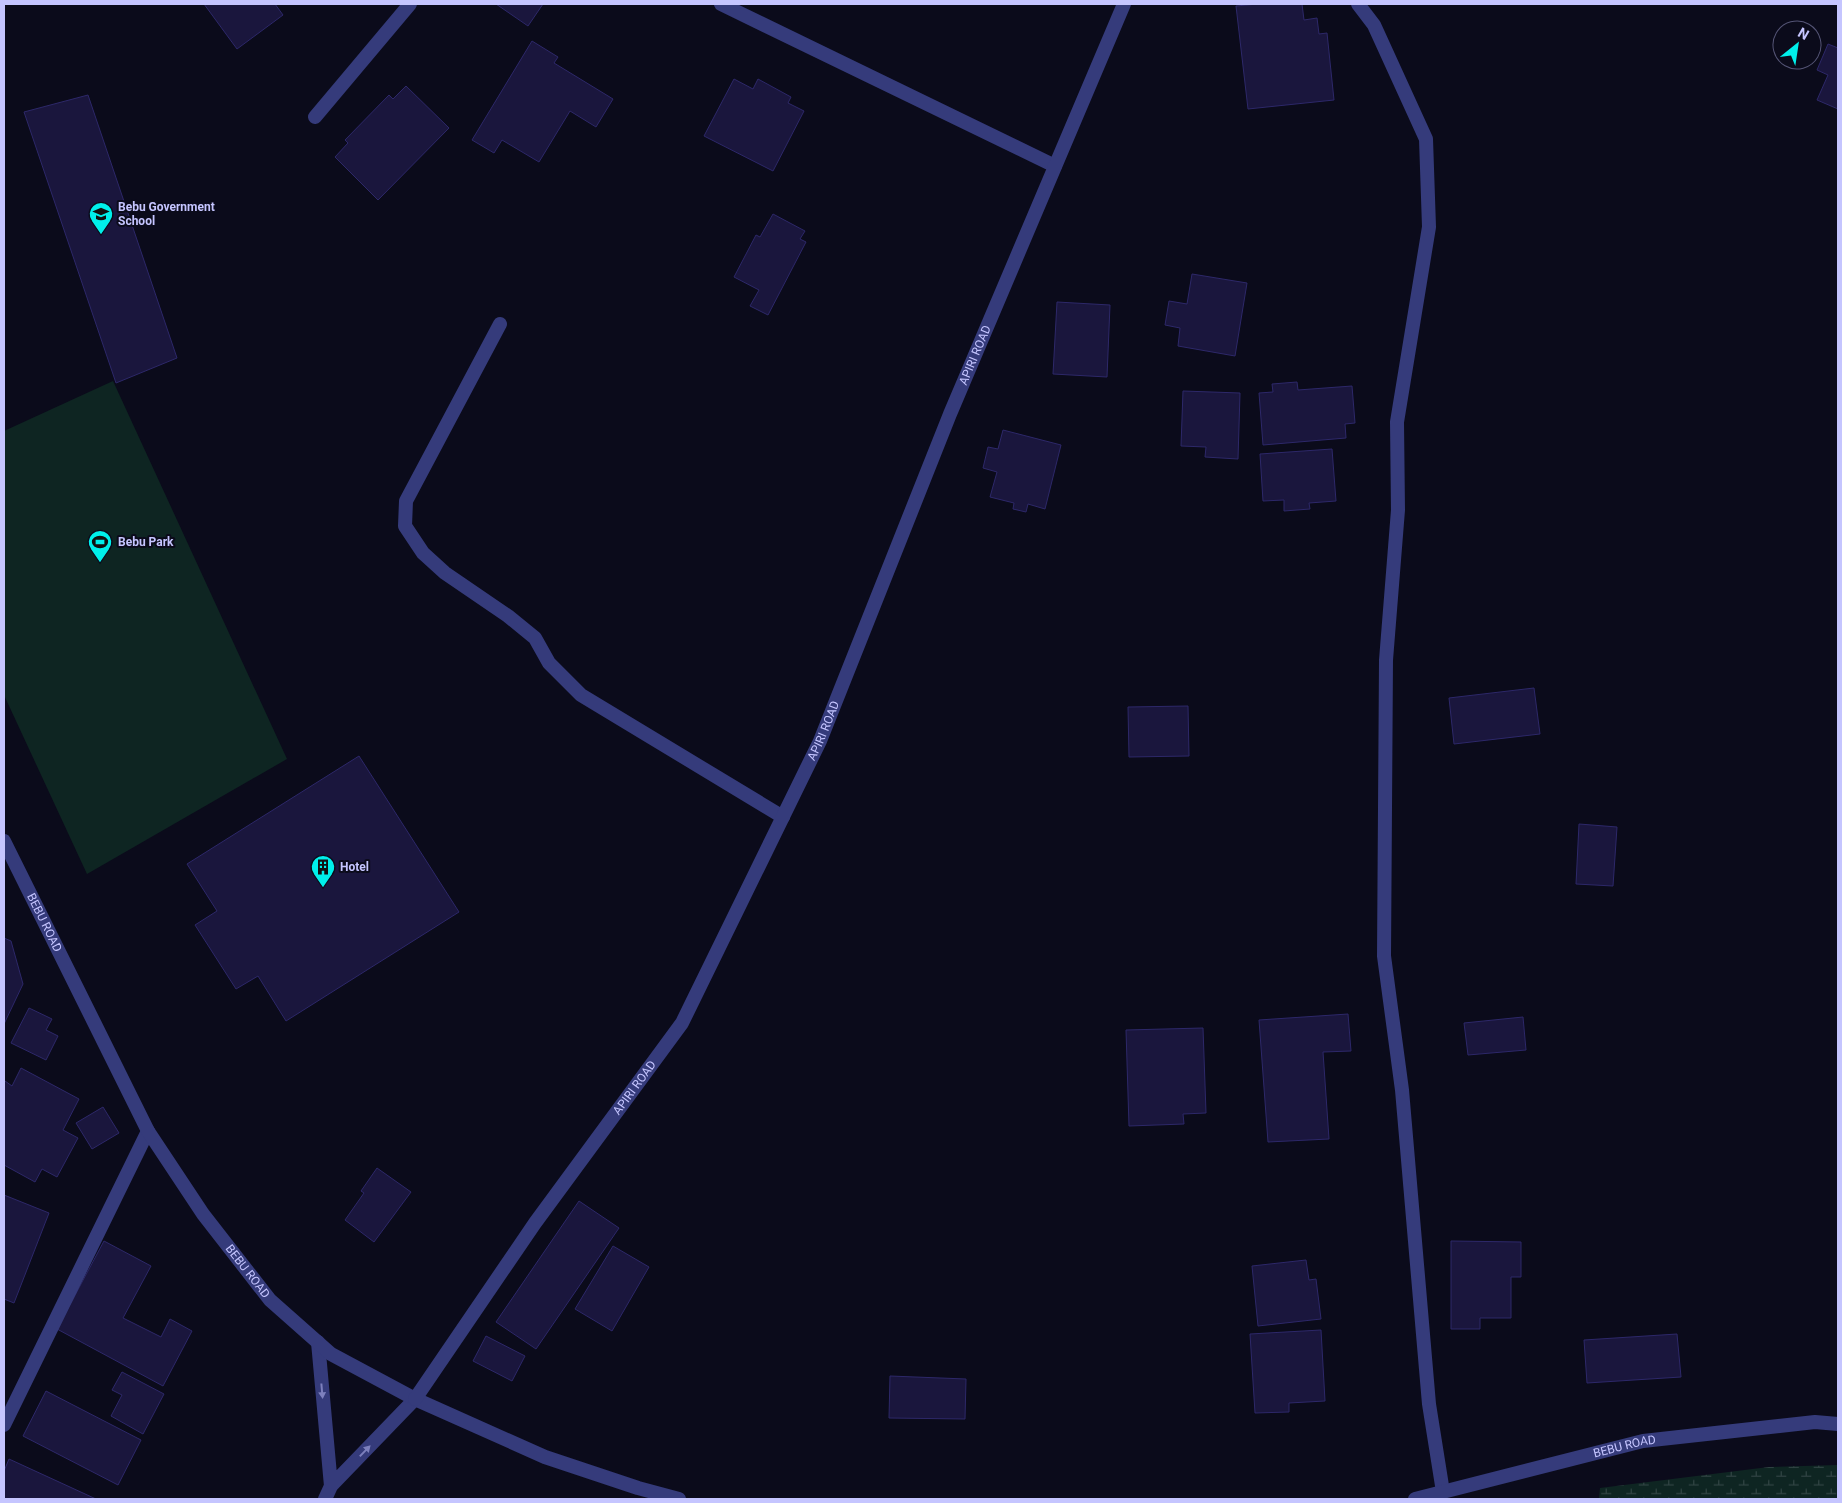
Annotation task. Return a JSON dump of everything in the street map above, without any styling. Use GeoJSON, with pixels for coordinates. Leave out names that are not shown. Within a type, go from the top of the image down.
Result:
{"type":"FeatureCollection","features":[{"type":"Feature","properties":{"kind":"street"},"geometry":{"type":"LineString","coordinates":[[314,117],[410,4]]}},
{"type":"Feature","properties":{"kind":"street"},"geometry":{"type":"LineString","coordinates":[[721,4],[1055,166]]}},
{"type":"Feature","properties":{"kind":"street","name":"APIRI ROAD"},"geometry":{"type":"LineString","coordinates":[[328,1493],[415,1399],[535,1223],[682,1023],[820,741],[950,414],[1124,4]]}},
{"type":"Feature","properties":{"kind":"street"},"geometry":{"type":"LineString","coordinates":[[1358,4],[1374,25],[1426,139],[1429,227],[1397,422],[1398,510],[1386,660],[1384,956],[1402,1090],[1429,1404],[1444,1492]]}},
{"type":"Feature","properties":{"kind":"street"},"geometry":{"type":"LineString","coordinates":[[500,324],[406,501],[405,526],[423,553],[445,573],[508,616],[535,638],[549,663],[580,695],[783,817]]}},
{"type":"Feature","properties":{"kind":"street","name":"BEBU ROAD"},"geometry":{"type":"LineString","coordinates":[[4,841],[148,1132],[204,1214],[270,1300],[331,1354],[415,1399],[545,1456],[638,1488],[679,1499]]}},
{"type":"Feature","properties":{"kind":"street"},"geometry":{"type":"LineString","coordinates":[[4,1425],[148,1132]]}},
{"type":"Feature","properties":{"kind":"street"},"geometry":{"type":"LineString","coordinates":[[318,1342],[328,1493]]}},
{"type":"Feature","properties":{"kind":"street","name":"BEBU ROAD"},"geometry":{"type":"LineString","coordinates":[[1415,1499],[1643,1441],[1814,1422],[1838,1424]]}},
{"type":"Feature","properties":{"kind":"green space","name":"Bebu Park"},"geometry":{"type":"Polygon","coordinates":[[[113,381],[287,759],[87,874],[4,695],[4,431],[113,381]]]}},
{"type":"Feature","properties":{"kind":"green space"},"geometry":{"type":"Polygon","coordinates":[[[1838,1465],[1838,1499],[1599,1499],[1600,1488],[1769,1467],[1838,1465]]]}},
{"type":"Feature","properties":{"kind":"building"},"geometry":{"type":"Polygon","coordinates":[[[204,4],[275,4],[283,15],[237,49],[204,4]]]}},
{"type":"Feature","properties":{"kind":"building"},"geometry":{"type":"Polygon","coordinates":[[[496,4],[543,4],[528,26],[496,4]]]}},
{"type":"Feature","properties":{"kind":"building"},"geometry":{"type":"Polygon","coordinates":[[[1302,4],[1304,20],[1317,18],[1319,34],[1327,33],[1334,100],[1248,109],[1236,6],[1302,4]]]}},
{"type":"Feature","properties":{"kind":"building"},"geometry":{"type":"Polygon","coordinates":[[[532,41],[558,57],[554,63],[613,99],[596,127],[570,111],[539,162],[502,140],[494,153],[472,140],[532,41]]]}},
{"type":"Feature","properties":{"kind":"building"},"geometry":{"type":"Polygon","coordinates":[[[1828,44],[1838,48],[1838,109],[1817,100],[1828,75],[1817,70],[1822,70],[1822,58],[1828,44]]]}},
{"type":"Feature","properties":{"kind":"building"},"geometry":{"type":"Polygon","coordinates":[[[734,79],[753,89],[758,79],[791,97],[788,103],[804,111],[773,171],[704,136],[734,79]]]}},
{"type":"Feature","properties":{"kind":"building"},"geometry":{"type":"Polygon","coordinates":[[[406,86],[449,128],[378,200],[335,157],[348,143],[345,140],[389,95],[393,99],[406,86]]]}},
{"type":"Feature","properties":{"kind":"building","name":"Bebu Government School"},"geometry":{"type":"Polygon","coordinates":[[[88,95],[177,358],[116,383],[24,112],[88,95]]]}},
{"type":"Feature","properties":{"kind":"building"},"geometry":{"type":"Polygon","coordinates":[[[773,214],[805,231],[800,239],[806,242],[768,315],[750,306],[759,290],[734,277],[756,235],[760,237],[773,214]]]}},
{"type":"Feature","properties":{"kind":"building"},"geometry":{"type":"Polygon","coordinates":[[[1192,274],[1247,283],[1235,356],[1178,346],[1180,328],[1165,325],[1169,301],[1187,304],[1192,274]]]}},
{"type":"Feature","properties":{"kind":"building"},"geometry":{"type":"Polygon","coordinates":[[[1057,302],[1110,305],[1107,377],[1053,374],[1057,302]]]}},
{"type":"Feature","properties":{"kind":"building"},"geometry":{"type":"Polygon","coordinates":[[[1297,382],[1298,390],[1352,386],[1355,423],[1345,424],[1346,438],[1263,445],[1259,393],[1273,392],[1272,384],[1297,382]]]}},
{"type":"Feature","properties":{"kind":"building"},"geometry":{"type":"Polygon","coordinates":[[[1183,391],[1240,393],[1238,459],[1205,457],[1206,447],[1181,446],[1183,391]]]}},
{"type":"Feature","properties":{"kind":"building"},"geometry":{"type":"Polygon","coordinates":[[[1003,430],[1061,445],[1045,509],[1028,504],[1026,512],[1013,509],[1014,503],[990,497],[997,472],[983,468],[988,447],[998,449],[1003,430]]]}},
{"type":"Feature","properties":{"kind":"building"},"geometry":{"type":"Polygon","coordinates":[[[1332,449],[1336,501],[1309,503],[1310,509],[1284,511],[1284,500],[1263,501],[1260,454],[1332,449]]]}},
{"type":"Feature","properties":{"kind":"building"},"geometry":{"type":"Polygon","coordinates":[[[1534,688],[1540,734],[1454,744],[1449,698],[1534,688]]]}},
{"type":"Feature","properties":{"kind":"building"},"geometry":{"type":"Polygon","coordinates":[[[1188,706],[1189,756],[1129,757],[1128,707],[1188,706]]]}},
{"type":"Feature","properties":{"kind":"building","name":"Hotel"},"geometry":{"type":"Polygon","coordinates":[[[359,756],[459,912],[286,1021],[258,976],[236,989],[195,925],[217,911],[187,864],[359,756]]]}},
{"type":"Feature","properties":{"kind":"building"},"geometry":{"type":"Polygon","coordinates":[[[1579,824],[1617,827],[1613,886],[1576,884],[1579,824]]]}},
{"type":"Feature","properties":{"kind":"building"},"geometry":{"type":"Polygon","coordinates":[[[4,938],[11,941],[23,984],[4,1024],[4,938]]]}},
{"type":"Feature","properties":{"kind":"building"},"geometry":{"type":"Polygon","coordinates":[[[29,1008],[52,1019],[46,1030],[58,1036],[46,1060],[11,1043],[29,1008]]]}},
{"type":"Feature","properties":{"kind":"building"},"geometry":{"type":"Polygon","coordinates":[[[1348,1014],[1351,1051],[1323,1052],[1329,1139],[1268,1142],[1259,1020],[1348,1014]]]}},
{"type":"Feature","properties":{"kind":"building"},"geometry":{"type":"Polygon","coordinates":[[[1523,1017],[1526,1050],[1468,1055],[1464,1023],[1523,1017]]]}},
{"type":"Feature","properties":{"kind":"building"},"geometry":{"type":"Polygon","coordinates":[[[1203,1028],[1206,1113],[1183,1114],[1184,1124],[1129,1126],[1126,1030],[1203,1028]]]}},
{"type":"Feature","properties":{"kind":"building"},"geometry":{"type":"Polygon","coordinates":[[[21,1068],[79,1099],[63,1130],[78,1138],[57,1177],[42,1169],[35,1182],[4,1165],[4,1084],[5,1081],[12,1086],[21,1068]]]}},
{"type":"Feature","properties":{"kind":"building"},"geometry":{"type":"Polygon","coordinates":[[[103,1107],[119,1133],[92,1149],[76,1123],[103,1107]]]}},
{"type":"Feature","properties":{"kind":"building"},"geometry":{"type":"Polygon","coordinates":[[[377,1168],[411,1192],[374,1242],[345,1220],[364,1193],[361,1191],[377,1168]]]}},
{"type":"Feature","properties":{"kind":"building"},"geometry":{"type":"Polygon","coordinates":[[[4,1195],[49,1213],[14,1303],[4,1299],[4,1195]]]}},
{"type":"Feature","properties":{"kind":"building"},"geometry":{"type":"Polygon","coordinates":[[[579,1201],[619,1228],[536,1349],[496,1322],[579,1201]]]}},
{"type":"Feature","properties":{"kind":"building"},"geometry":{"type":"Polygon","coordinates":[[[104,1241],[151,1266],[123,1318],[161,1337],[170,1319],[192,1331],[163,1386],[57,1329],[104,1241]]]}},
{"type":"Feature","properties":{"kind":"building"},"geometry":{"type":"Polygon","coordinates":[[[1451,1241],[1521,1242],[1521,1277],[1511,1277],[1511,1318],[1480,1318],[1480,1329],[1451,1329],[1451,1241]]]}},
{"type":"Feature","properties":{"kind":"building"},"geometry":{"type":"Polygon","coordinates":[[[613,1246],[649,1267],[612,1331],[575,1309],[613,1246]]]}},
{"type":"Feature","properties":{"kind":"building"},"geometry":{"type":"Polygon","coordinates":[[[1306,1260],[1309,1280],[1316,1279],[1321,1319],[1258,1326],[1252,1266],[1306,1260]]]}},
{"type":"Feature","properties":{"kind":"building"},"geometry":{"type":"Polygon","coordinates":[[[1321,1330],[1325,1401],[1289,1403],[1289,1412],[1255,1413],[1250,1334],[1321,1330]]]}},
{"type":"Feature","properties":{"kind":"building"},"geometry":{"type":"Polygon","coordinates":[[[1677,1334],[1681,1377],[1587,1383],[1584,1340],[1677,1334]]]}},
{"type":"Feature","properties":{"kind":"building"},"geometry":{"type":"Polygon","coordinates":[[[486,1336],[525,1356],[512,1381],[473,1361],[486,1336]]]}},
{"type":"Feature","properties":{"kind":"building"},"geometry":{"type":"Polygon","coordinates":[[[122,1372],[164,1394],[143,1434],[111,1416],[122,1395],[112,1390],[122,1372]]]}},
{"type":"Feature","properties":{"kind":"building"},"geometry":{"type":"Polygon","coordinates":[[[890,1376],[966,1379],[965,1419],[889,1418],[890,1376]]]}},
{"type":"Feature","properties":{"kind":"building"},"geometry":{"type":"Polygon","coordinates":[[[46,1391],[141,1440],[118,1485],[23,1436],[46,1391]]]}},
{"type":"Feature","properties":{"kind":"building"},"geometry":{"type":"Polygon","coordinates":[[[9,1459],[96,1499],[4,1499],[4,1471],[9,1459]]]}},
{"type":"Feature","properties":{"kind":"place","name":"Bebu Government School"},"geometry":{"type":"Point","coordinates":[101,235]}},
{"type":"Feature","properties":{"kind":"place","name":"Bebu Park"},"geometry":{"type":"Point","coordinates":[100,563]}},
{"type":"Feature","properties":{"kind":"place","name":"Hotel"},"geometry":{"type":"Point","coordinates":[323,888]}}]}
